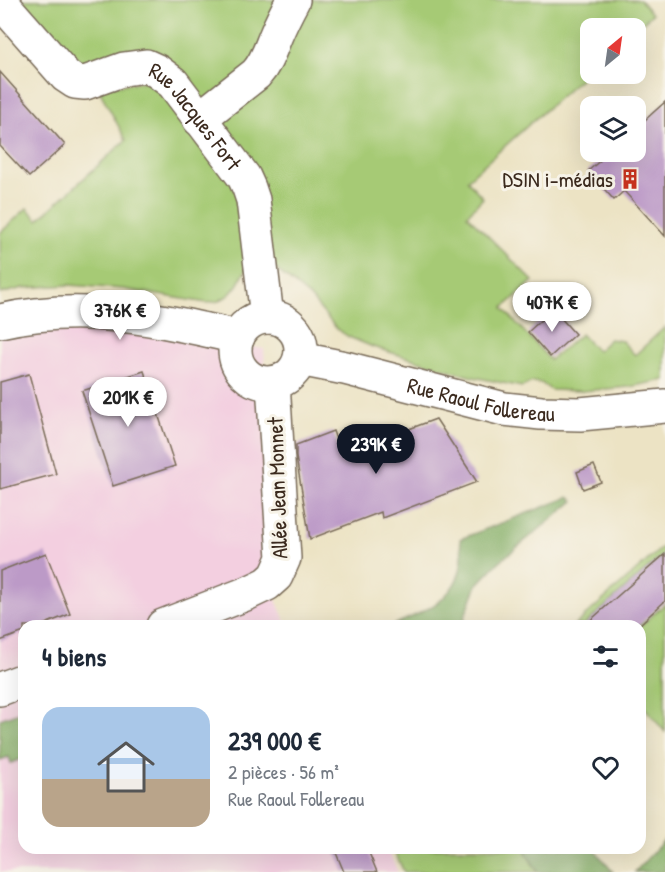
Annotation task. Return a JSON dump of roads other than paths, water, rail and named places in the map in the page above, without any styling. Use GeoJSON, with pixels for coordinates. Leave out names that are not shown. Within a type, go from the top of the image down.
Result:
{"type":"FeatureCollection","features":[{"type":"Feature","properties":{"kind":"street"},"geometry":{"type":"LineString","coordinates":[[199,118],[263,67],[293,0]]}},
{"type":"Feature","properties":{"kind":"street","name":"Rue Jacques Fort"},"geometry":{"type":"LineString","coordinates":[[0,1],[66,76],[75,82],[85,83],[124,69],[146,66],[157,71],[172,83],[244,177],[249,188],[267,317]]}},
{"type":"Feature","properties":{"kind":"street"},"geometry":{"type":"LineString","coordinates":[[0,321],[50,314],[95,313],[146,318],[238,337]]}},
{"type":"Feature","properties":{"kind":"street"},"geometry":{"type":"LineString","coordinates":[[267,317],[278,319],[292,328],[301,348],[300,359],[290,375],[273,383],[251,379],[240,368],[235,354],[235,347],[242,330],[250,322],[267,317]]}},
{"type":"Feature","properties":{"kind":"street","name":"Rue Raoul Follereau"},"geometry":{"type":"LineString","coordinates":[[300,359],[345,368],[504,409],[580,414],[665,406]]}},
{"type":"Feature","properties":{"kind":"street","name":"Allée Jean Monnet"},"geometry":{"type":"LineString","coordinates":[[178,620],[267,584],[281,568],[284,558],[273,383]]}},
{"type":"Feature","properties":{"kind":"street"},"geometry":{"type":"LineString","coordinates":[[0,689],[18,682]]}},
{"type":"Feature","properties":{"kind":"place","name":"DSIN i-médias"},"geometry":{"type":"Point","coordinates":[630,179]}}]}
